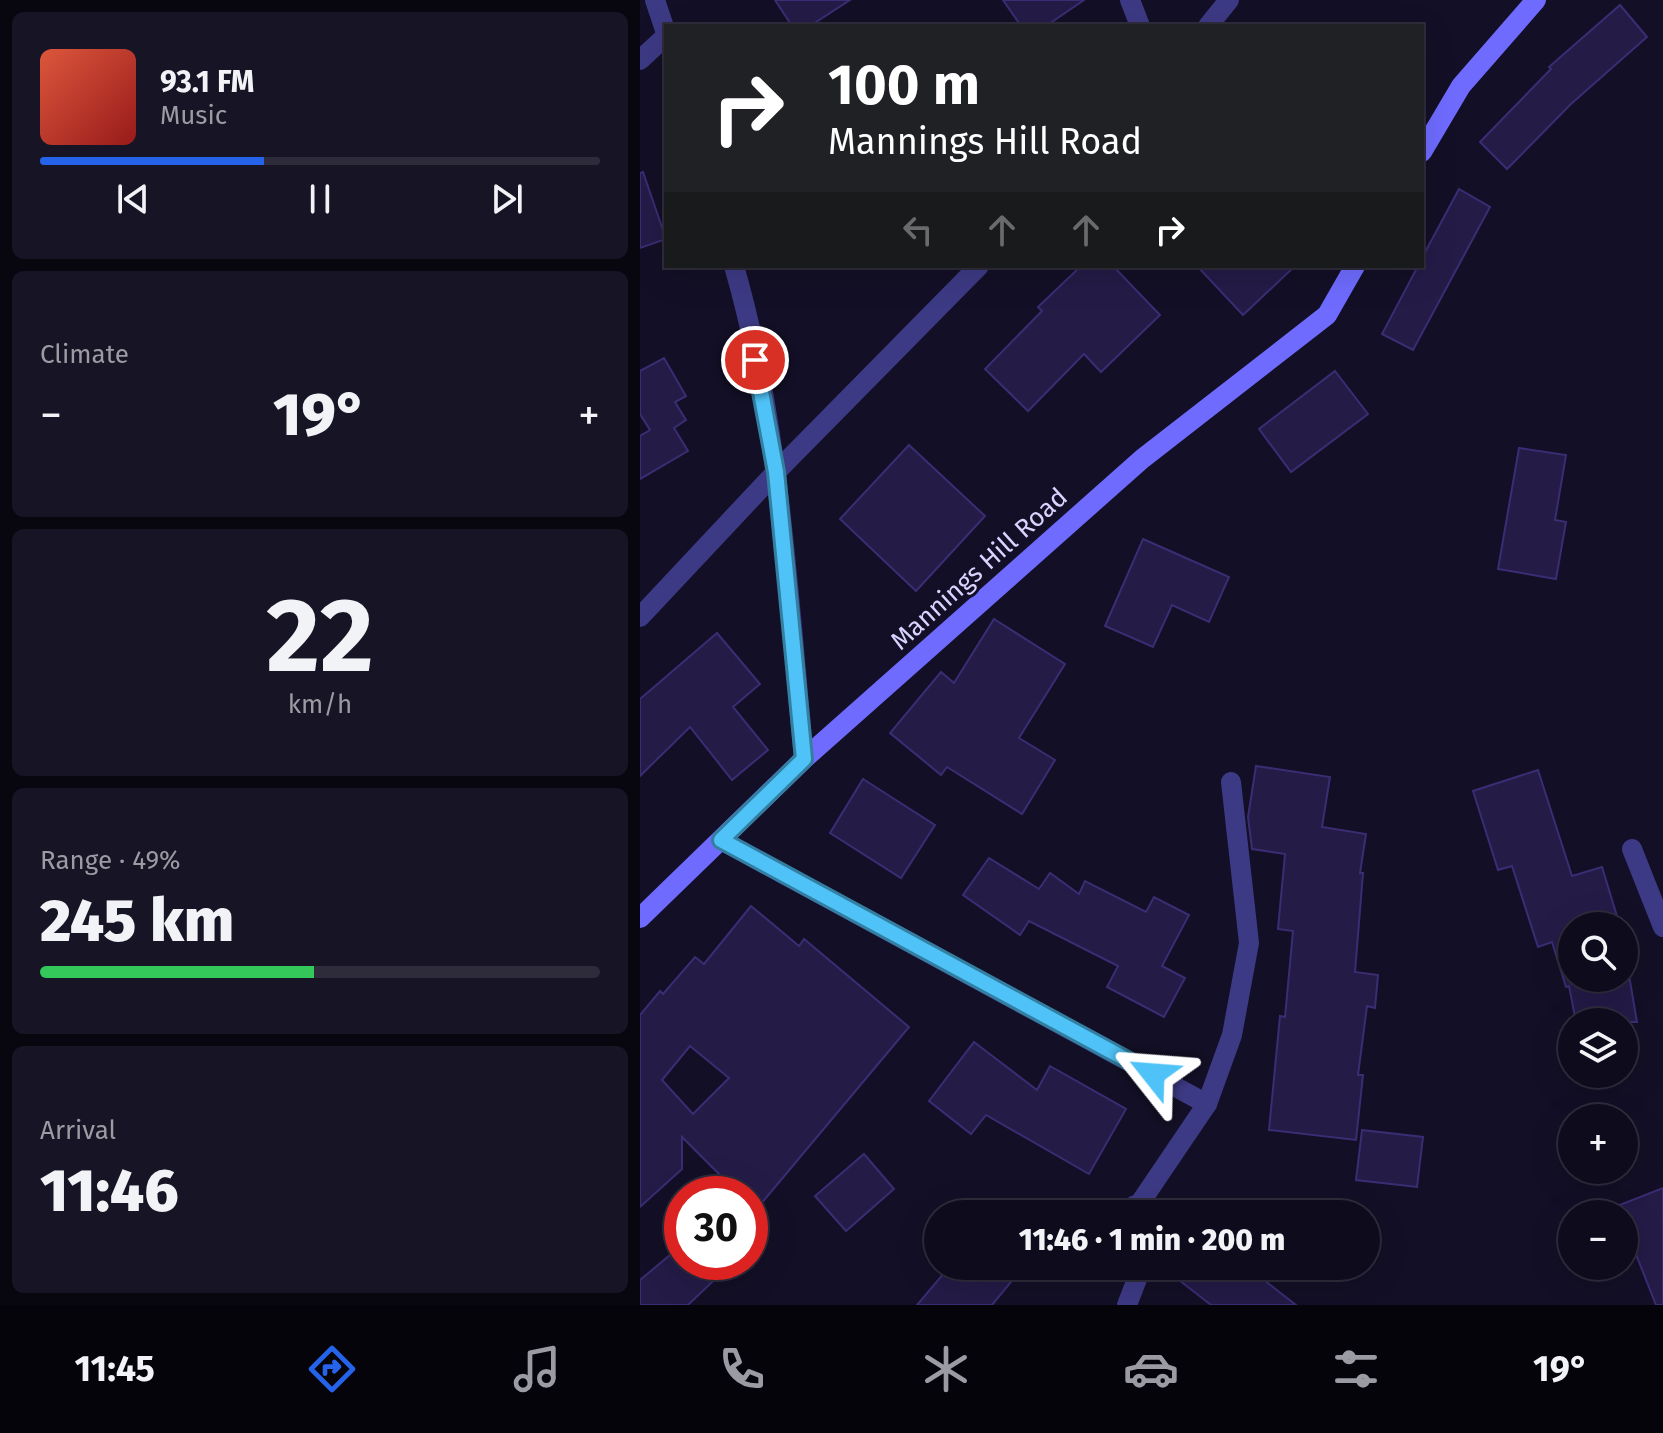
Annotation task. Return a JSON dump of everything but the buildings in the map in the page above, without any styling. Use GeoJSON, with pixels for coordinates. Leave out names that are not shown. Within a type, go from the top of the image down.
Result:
{"type":"FeatureCollection","features":[{"type":"Feature","properties":{"kind":"main road"},"geometry":{"type":"LineString","coordinates":[[1424,149],[1461,86],[1536,0]]}},
{"type":"Feature","properties":{"kind":"main road","name":"Mannings Hill Road"},"geometry":{"type":"LineString","coordinates":[[640,918],[804,759],[1142,459],[1327,315],[1354,268]]}},
{"type":"Feature","properties":{"kind":"street"},"geometry":{"type":"LineString","coordinates":[[655,0],[664,29]]}},
{"type":"Feature","properties":{"kind":"street"},"geometry":{"type":"LineString","coordinates":[[1130,0],[1139,24]]}},
{"type":"Feature","properties":{"kind":"street"},"geometry":{"type":"LineString","coordinates":[[1210,24],[1229,0]]}},
{"type":"Feature","properties":{"kind":"street"},"geometry":{"type":"LineString","coordinates":[[640,60],[664,37]]}},
{"type":"Feature","properties":{"kind":"street"},"geometry":{"type":"LineString","coordinates":[[735,268],[745,304],[776,472],[804,759]]}},
{"type":"Feature","properties":{"kind":"street"},"geometry":{"type":"LineString","coordinates":[[640,617],[776,472],[977,268]]}},
{"type":"Feature","properties":{"kind":"street"},"geometry":{"type":"LineString","coordinates":[[1145,1200],[1207,1104],[1232,1035],[1249,943],[1231,782]]}},
{"type":"Feature","properties":{"kind":"street"},"geometry":{"type":"LineString","coordinates":[[721,840],[1207,1104]]}},
{"type":"Feature","properties":{"kind":"street"},"geometry":{"type":"LineString","coordinates":[[1632,849],[1663,927]]}},
{"type":"Feature","properties":{"kind":"street"},"geometry":{"type":"LineString","coordinates":[[1127,1305],[1137,1280]]}},
{"type":"Feature","properties":{"kind":"route"},"geometry":{"type":"LineString","coordinates":[[755,360],[776,472],[804,759],[721,840],[1153,1074]]}}]}
